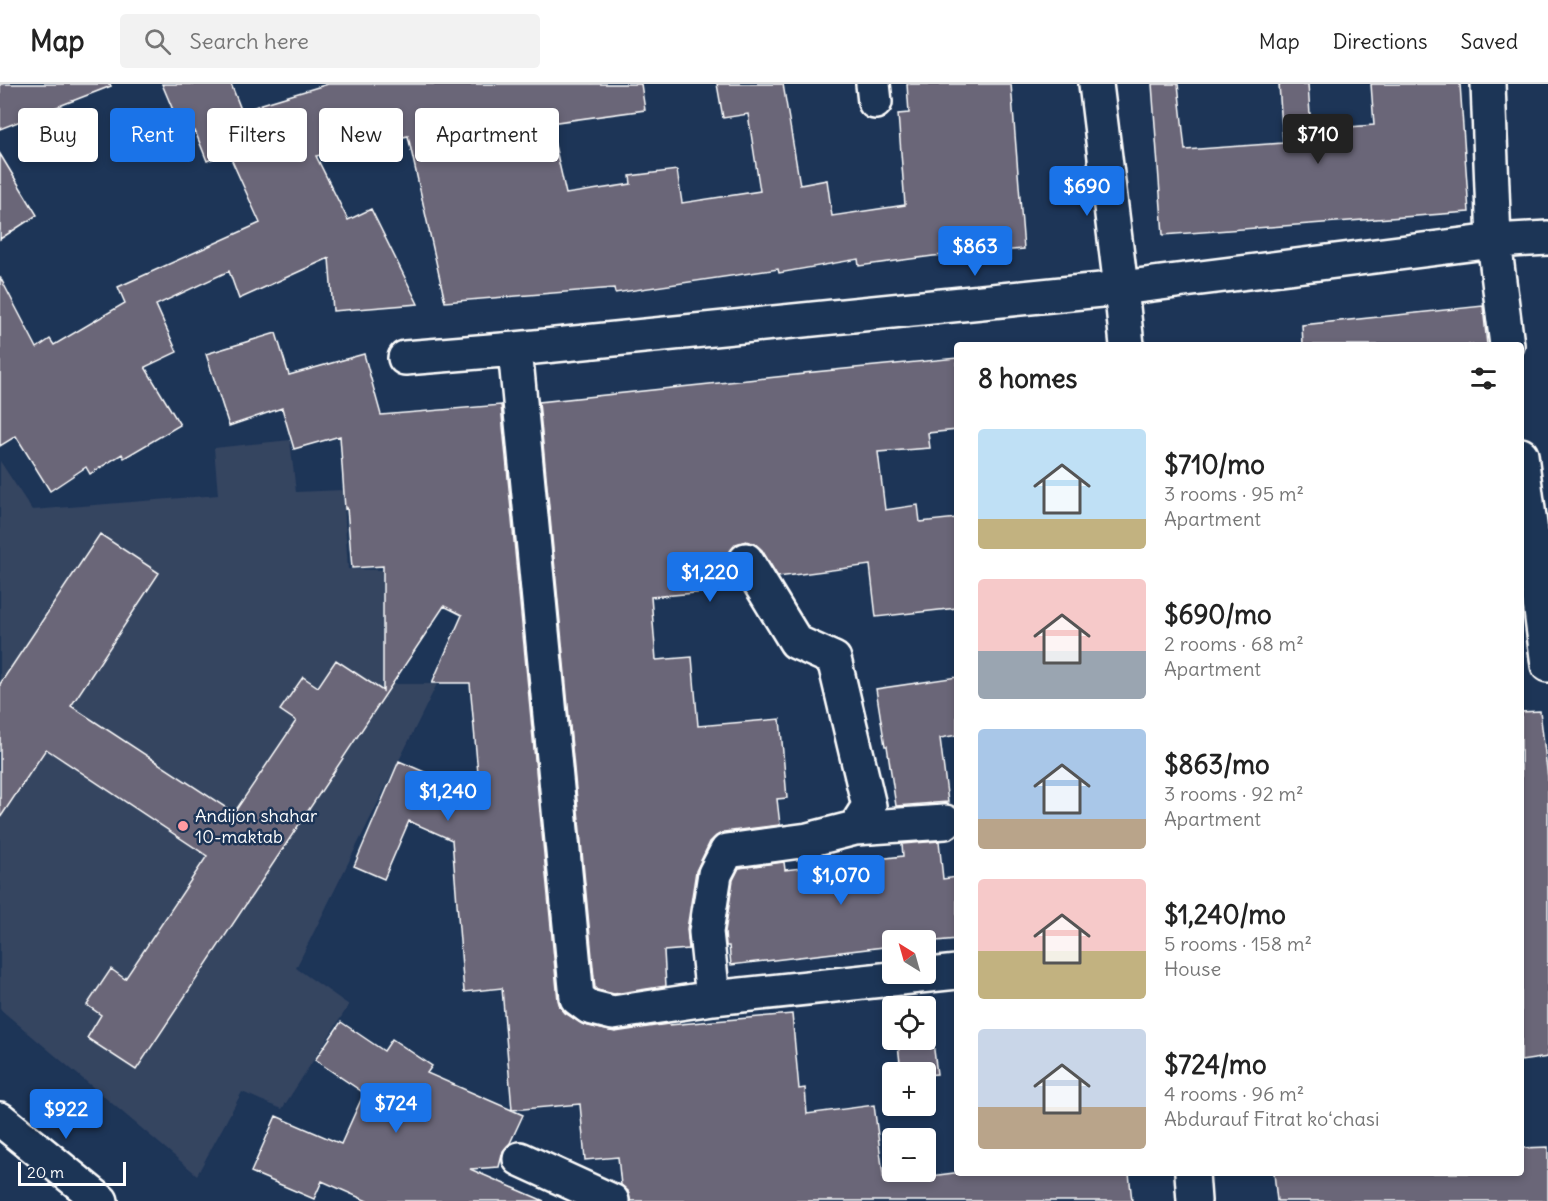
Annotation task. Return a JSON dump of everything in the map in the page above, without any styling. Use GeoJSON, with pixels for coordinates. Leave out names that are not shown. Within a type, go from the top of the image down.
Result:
{"type":"FeatureCollection","features":[{"type":"Feature","properties":{"kind":"street"},"geometry":{"type":"LineString","coordinates":[[1096,84],[1126,342]]}},
{"type":"Feature","properties":{"kind":"street"},"geometry":{"type":"LineString","coordinates":[[1488,84],[1494,241],[1507,342]]}},
{"type":"Feature","properties":{"kind":"street"},"geometry":{"type":"LineString","coordinates":[[405,358],[1121,288],[1494,241],[1548,238]]}},
{"type":"Feature","properties":{"kind":"street"},"geometry":{"type":"LineString","coordinates":[[515,349],[577,998],[589,1007],[613,1013],[713,998],[954,972]]}},
{"type":"Feature","properties":{"kind":"street"},"geometry":{"type":"LineString","coordinates":[[1524,477],[1548,665]]}},
{"type":"Feature","properties":{"kind":"street"},"geometry":{"type":"LineString","coordinates":[[746,560],[796,642],[834,659],[869,806],[855,828]]}},
{"type":"Feature","properties":{"kind":"street"},"geometry":{"type":"LineString","coordinates":[[713,998],[706,932],[715,874],[727,850],[808,840],[855,828],[945,822]]}},
{"type":"Feature","properties":{"kind":"street"},"geometry":{"type":"LineString","coordinates":[[0,1119],[102,1201]]}},
{"type":"Feature","properties":{"kind":"street"},"geometry":{"type":"LineString","coordinates":[[520,1159],[612,1201]]}},
{"type":"Feature","properties":{"kind":"street"},"geometry":{"type":"LineString","coordinates":[[1192,1176],[1194,1201]]}},
{"type":"Feature","properties":{"kind":"shaded area","name":"Andijon shahar 10-maktab"},"geometry":{"type":"Polygon","coordinates":[[[290,440],[296,492],[343,490],[348,569],[382,570],[382,684],[437,684],[296,968],[349,1005],[282,1109],[242,1092],[197,1175],[0,1009],[0,461],[32,510],[218,495],[214,448],[290,440]]]}},
{"type":"Feature","properties":{"kind":"building"},"geometry":{"type":"Polygon","coordinates":[[[0,84],[110,84],[111,86],[54,108],[18,108],[18,122],[0,129],[0,84]]]}},
{"type":"Feature","properties":{"kind":"building"},"geometry":{"type":"Polygon","coordinates":[[[162,84],[231,84],[240,108],[207,108],[207,161],[195,131],[195,108],[172,108],[162,84]]]}},
{"type":"Feature","properties":{"kind":"building"},"geometry":{"type":"Polygon","coordinates":[[[328,84],[641,84],[645,110],[559,122],[559,108],[415,108],[415,162],[559,162],[566,194],[631,184],[630,176],[677,170],[682,203],[760,191],[748,114],[723,118],[717,84],[783,84],[800,185],[827,180],[832,216],[905,205],[898,114],[909,113],[907,84],[1011,84],[1024,249],[933,256],[859,266],[858,259],[779,273],[778,269],[615,293],[614,288],[445,302],[408,136],[403,137],[403,108],[319,108],[319,155],[316,156],[348,220],[371,209],[418,304],[333,311],[329,258],[239,299],[229,271],[156,305],[177,352],[145,367],[180,425],[124,458],[122,454],[90,474],[86,467],[50,491],[16,436],[0,446],[0,277],[37,348],[50,339],[54,345],[125,303],[118,287],[260,223],[233,162],[307,162],[307,108],[252,108],[328,84]]]}},
{"type":"Feature","properties":{"kind":"building"},"geometry":{"type":"Polygon","coordinates":[[[1152,84],[1178,84],[1185,150],[1283,143],[1279,84],[1308,84],[1311,130],[1374,125],[1371,84],[1460,84],[1469,212],[1163,235],[1152,84]]]}},
{"type":"Feature","properties":{"kind":"building"},"geometry":{"type":"Polygon","coordinates":[[[0,154],[37,215],[0,239],[0,154]]]}},
{"type":"Feature","properties":{"kind":"building"},"geometry":{"type":"Polygon","coordinates":[[[1483,306],[1487,342],[1303,342],[1302,325],[1483,306]]]}},
{"type":"Feature","properties":{"kind":"building"},"geometry":{"type":"Polygon","coordinates":[[[276,333],[289,375],[364,354],[381,415],[501,405],[558,1000],[565,1013],[584,1025],[615,1032],[668,1024],[792,1014],[799,1089],[805,1088],[807,1114],[874,1105],[882,1182],[936,1182],[936,1175],[954,1173],[954,1176],[1129,1176],[1132,1201],[630,1201],[628,1191],[621,1185],[618,1157],[585,1160],[580,1104],[512,1110],[502,988],[464,992],[452,840],[409,821],[384,879],[354,866],[399,761],[480,796],[470,683],[432,683],[462,615],[444,606],[136,1070],[87,1038],[101,1015],[87,1005],[111,969],[125,979],[207,856],[46,749],[0,818],[0,684],[100,534],[159,573],[71,706],[234,813],[296,721],[280,710],[303,677],[318,687],[336,660],[383,691],[383,566],[352,568],[340,436],[294,449],[282,408],[229,426],[206,354],[276,333]]]}},
{"type":"Feature","properties":{"kind":"building"},"geometry":{"type":"Polygon","coordinates":[[[954,358],[954,430],[928,433],[930,448],[878,452],[885,510],[918,505],[920,522],[954,518],[954,608],[876,617],[870,565],[778,577],[762,550],[746,541],[736,544],[727,560],[739,589],[651,597],[656,660],[692,657],[698,726],[780,719],[787,798],[777,799],[780,825],[724,832],[710,842],[696,871],[687,929],[689,949],[664,951],[666,986],[614,994],[597,990],[539,402],[954,358]]]}},
{"type":"Feature","properties":{"kind":"building"},"geometry":{"type":"Polygon","coordinates":[[[954,677],[954,736],[940,738],[948,802],[896,806],[876,689],[954,677]]]}},
{"type":"Feature","properties":{"kind":"building"},"geometry":{"type":"Polygon","coordinates":[[[1540,711],[1548,778],[1548,1057],[1524,1061],[1524,712],[1540,711]]]}},
{"type":"Feature","properties":{"kind":"building"},"geometry":{"type":"Polygon","coordinates":[[[939,841],[943,879],[954,877],[954,939],[936,941],[936,930],[882,930],[882,947],[731,965],[725,932],[733,880],[739,868],[784,862],[785,870],[903,856],[902,844],[939,841]]]}},
{"type":"Feature","properties":{"kind":"building"},"geometry":{"type":"Polygon","coordinates":[[[341,1022],[384,1051],[392,1039],[432,1066],[427,1073],[523,1115],[510,1143],[503,1151],[499,1167],[470,1169],[544,1201],[367,1201],[322,1181],[314,1199],[251,1172],[276,1116],[341,1144],[364,1093],[315,1060],[341,1022]]]}},
{"type":"Feature","properties":{"kind":"building"},"geometry":{"type":"Polygon","coordinates":[[[899,1050],[934,1050],[936,1062],[900,1062],[899,1050]]]}},
{"type":"Feature","properties":{"kind":"building"},"geometry":{"type":"Polygon","coordinates":[[[1548,1147],[1548,1201],[1277,1201],[1274,1176],[1524,1176],[1524,1148],[1548,1147]]]}},
{"type":"Feature","properties":{"kind":"place","name":"Andijon shahar 10-maktab"},"geometry":{"type":"Point","coordinates":[183,826]}}]}
